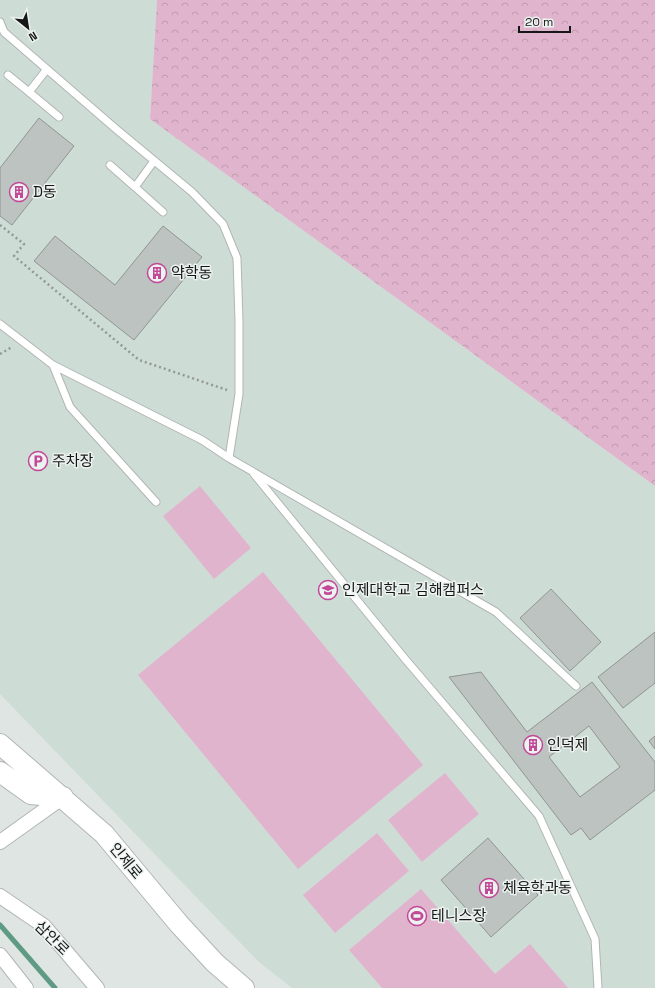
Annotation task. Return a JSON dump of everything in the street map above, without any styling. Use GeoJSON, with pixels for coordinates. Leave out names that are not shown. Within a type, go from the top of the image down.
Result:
{"type":"FeatureCollection","features":[{"type":"Feature","properties":{"kind":"main road","name":"인제로"},"geometry":{"type":"LineString","coordinates":[[0,744],[104,834],[179,924],[215,963],[244,988]]}},
{"type":"Feature","properties":{"kind":"main road"},"geometry":{"type":"LineString","coordinates":[[0,772],[31,794],[63,797]]}},
{"type":"Feature","properties":{"kind":"street"},"geometry":{"type":"LineString","coordinates":[[0,842],[63,797]]}},
{"type":"Feature","properties":{"kind":"street","name":"삼안로"},"geometry":{"type":"LineString","coordinates":[[0,896],[44,926],[96,988]]}},
{"type":"Feature","properties":{"kind":"street"},"geometry":{"type":"LineString","coordinates":[[0,955],[26,988]]}},
{"type":"Feature","properties":{"kind":"lane"},"geometry":{"type":"LineString","coordinates":[[0,22],[4,32],[192,192],[223,224],[237,258],[239,394],[229,458]]}},
{"type":"Feature","properties":{"kind":"lane"},"geometry":{"type":"LineString","coordinates":[[30,92],[47,69]]}},
{"type":"Feature","properties":{"kind":"lane"},"geometry":{"type":"LineString","coordinates":[[8,75],[59,117]]}},
{"type":"Feature","properties":{"kind":"lane"},"geometry":{"type":"LineString","coordinates":[[135,187],[154,161]]}},
{"type":"Feature","properties":{"kind":"lane"},"geometry":{"type":"LineString","coordinates":[[110,165],[164,212]]}},
{"type":"Feature","properties":{"kind":"lane"},"geometry":{"type":"LineString","coordinates":[[0,324],[53,365],[202,440],[229,458],[496,612],[576,686]]}},
{"type":"Feature","properties":{"kind":"lane"},"geometry":{"type":"LineString","coordinates":[[53,365],[70,407],[156,502]]}},
{"type":"Feature","properties":{"kind":"lane"},"geometry":{"type":"LineString","coordinates":[[252,471],[406,660],[539,816],[595,940],[598,988]]}},
{"type":"Feature","properties":{"kind":"path"},"geometry":{"type":"LineString","coordinates":[[0,225],[24,244],[14,256],[140,360],[239,394]]}},
{"type":"Feature","properties":{"kind":"shaded area","name":"인제대학교 김해캠퍼스"},"geometry":{"type":"Polygon","coordinates":[[[0,0],[157,0],[150,119],[655,486],[655,988],[292,988],[259,962],[0,694],[0,0]]]}},
{"type":"Feature","properties":{"kind":"green space"},"geometry":{"type":"Polygon","coordinates":[[[157,0],[655,0],[655,486],[150,119],[157,0]]]}},
{"type":"Feature","properties":{"kind":"green space"},"geometry":{"type":"Polygon","coordinates":[[[200,486],[251,548],[214,579],[163,516],[200,486]]]}},
{"type":"Feature","properties":{"kind":"green space"},"geometry":{"type":"Polygon","coordinates":[[[263,572],[423,765],[298,869],[138,675],[263,572]]]}},
{"type":"Feature","properties":{"kind":"green space"},"geometry":{"type":"Polygon","coordinates":[[[445,773],[479,814],[422,862],[388,820],[445,773]]]}},
{"type":"Feature","properties":{"kind":"green space"},"geometry":{"type":"Polygon","coordinates":[[[377,833],[409,871],[335,933],[303,895],[377,833]]]}},
{"type":"Feature","properties":{"kind":"green space","name":"테니스장"},"geometry":{"type":"Polygon","coordinates":[[[421,889],[495,974],[530,944],[568,988],[382,988],[349,950],[421,889]]]}},
{"type":"Feature","properties":{"kind":"building","name":"D동"},"geometry":{"type":"Polygon","coordinates":[[[39,118],[74,146],[12,225],[0,216],[0,168],[39,118]]]}},
{"type":"Feature","properties":{"kind":"building","name":"약학동"},"geometry":{"type":"Polygon","coordinates":[[[163,226],[202,257],[134,340],[34,261],[55,236],[115,285],[163,226]]]}},
{"type":"Feature","properties":{"kind":"building"},"geometry":{"type":"Polygon","coordinates":[[[551,589],[601,642],[570,671],[520,618],[551,589]]]}},
{"type":"Feature","properties":{"kind":"building"},"geometry":{"type":"Polygon","coordinates":[[[655,632],[655,683],[623,708],[598,677],[655,632]]]}},
{"type":"Feature","properties":{"kind":"building","name":"인덕제"},"geometry":{"type":"Polygon","coordinates":[[[481,672],[527,732],[592,682],[655,762],[655,790],[590,840],[581,828],[571,835],[449,677],[481,672]],[[589,726],[549,757],[580,797],[620,767],[589,726]]]}},
{"type":"Feature","properties":{"kind":"building"},"geometry":{"type":"Polygon","coordinates":[[[655,736],[655,749],[649,741],[655,736]]]}},
{"type":"Feature","properties":{"kind":"building","name":"체육학과동"},"geometry":{"type":"Polygon","coordinates":[[[488,838],[538,895],[491,937],[441,880],[488,838]]]}},
{"type":"Feature","properties":{"kind":"waterway"},"geometry":{"type":"LineString","coordinates":[[0,925],[55,988]]}},
{"type":"Feature","properties":{"kind":"place","name":"D동"},"geometry":{"type":"Point","coordinates":[19,192]}},
{"type":"Feature","properties":{"kind":"place","name":"약학동"},"geometry":{"type":"Point","coordinates":[157,273]}},
{"type":"Feature","properties":{"kind":"place","name":"주차장"},"geometry":{"type":"Point","coordinates":[38,461]}},
{"type":"Feature","properties":{"kind":"place","name":"인제대학교 김해캠퍼스"},"geometry":{"type":"Point","coordinates":[328,590]}},
{"type":"Feature","properties":{"kind":"place","name":"인덕제"},"geometry":{"type":"Point","coordinates":[533,745]}},
{"type":"Feature","properties":{"kind":"place","name":"체육학과동"},"geometry":{"type":"Point","coordinates":[489,888]}},
{"type":"Feature","properties":{"kind":"place","name":"테니스장"},"geometry":{"type":"Point","coordinates":[417,916]}}]}
